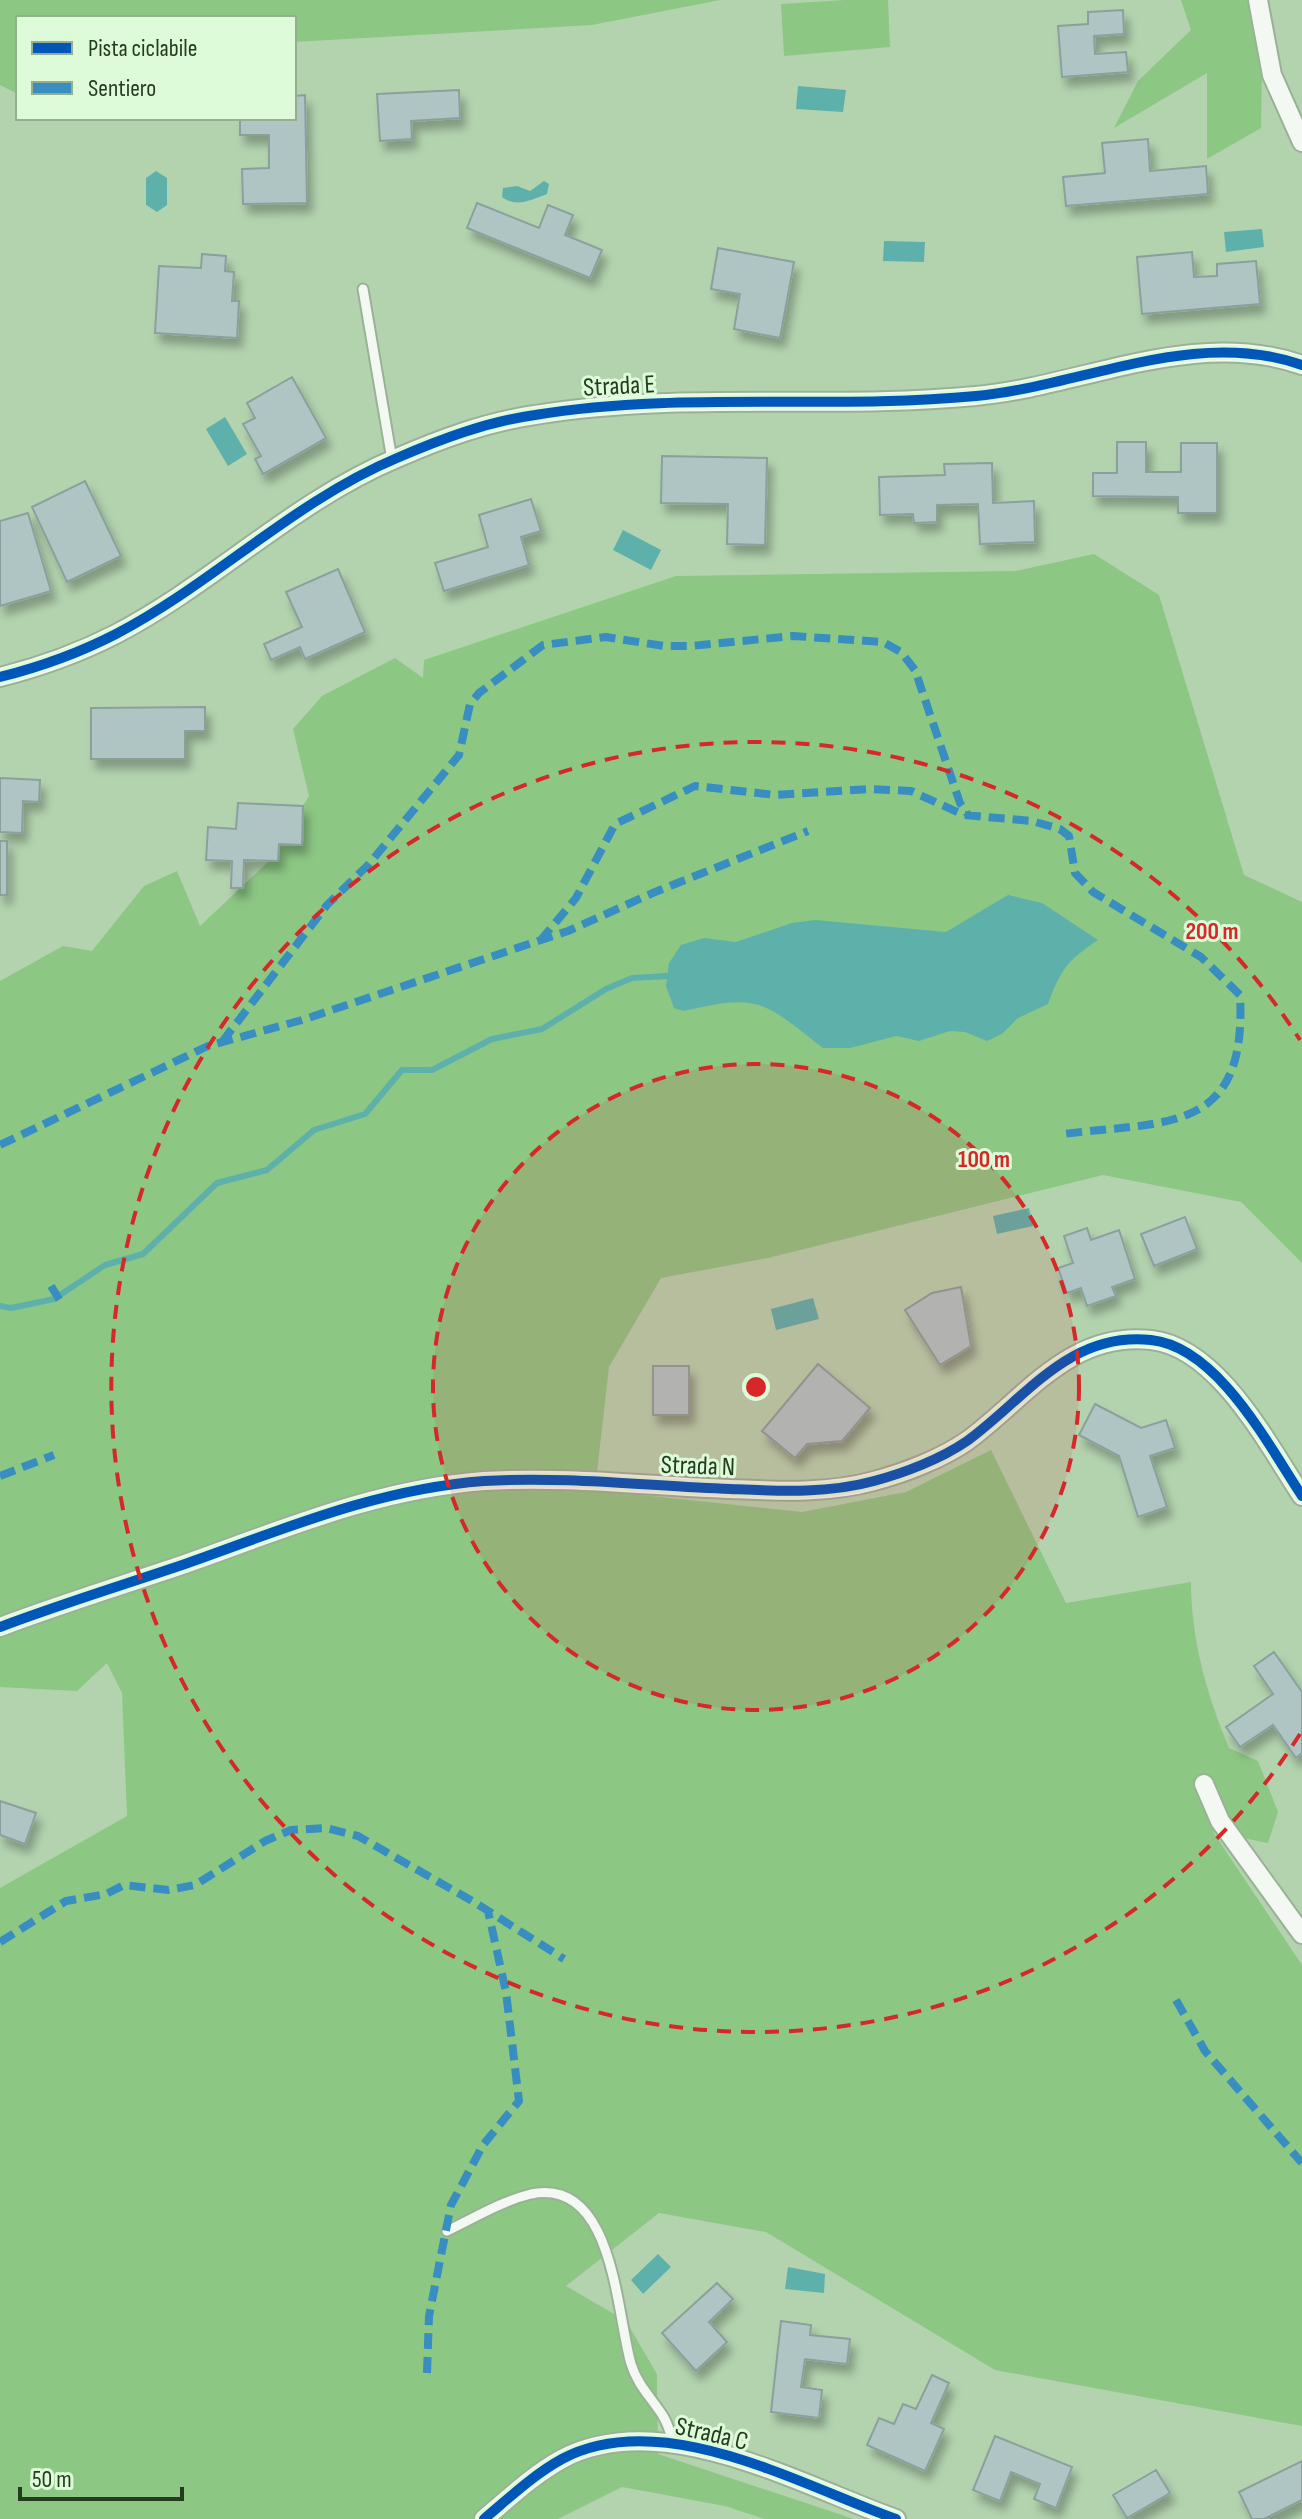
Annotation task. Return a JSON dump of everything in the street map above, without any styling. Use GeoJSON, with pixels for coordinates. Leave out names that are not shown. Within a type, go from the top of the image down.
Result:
{"type":"FeatureCollection","features":[{"type":"Feature","properties":{"kind":"street"},"geometry":{"type":"LineString","coordinates":[[1258,0],[1269,65],[1302,142]]}},
{"type":"Feature","properties":{"kind":"street","name":"Strada E"},"geometry":{"type":"LineString","coordinates":[[0,677],[72,654],[117,634],[335,490],[392,460],[492,424],[576,409],[980,396],[1153,359],[1185,356],[1263,355],[1302,365]]}},
{"type":"Feature","properties":{"kind":"street","name":"Strada N"},"geometry":{"type":"LineString","coordinates":[[0,1627],[325,1512],[404,1492],[501,1481],[781,1491],[831,1489],[874,1481],[965,1442],[1056,1365],[1093,1348],[1131,1340],[1164,1342],[1199,1359],[1245,1412],[1302,1496]]}},
{"type":"Feature","properties":{"kind":"street"},"geometry":{"type":"LineString","coordinates":[[1204,1784],[1220,1821],[1302,1934]]}},
{"type":"Feature","properties":{"kind":"street","name":"Strada C"},"geometry":{"type":"LineString","coordinates":[[484,2519],[535,2476],[576,2453],[625,2443],[675,2445],[735,2458],[896,2519]]}},
{"type":"Feature","properties":{"kind":"lane"},"geometry":{"type":"LineString","coordinates":[[363,289],[392,460]]}},
{"type":"Feature","properties":{"kind":"lane"},"geometry":{"type":"LineString","coordinates":[[447,2231],[534,2193],[566,2197],[588,2214],[600,2232],[638,2385],[663,2416],[675,2445]]}},
{"type":"Feature","properties":{"kind":"green space"},"geometry":{"type":"Polygon","coordinates":[[[0,0],[720,0],[592,25],[296,42],[296,16],[16,16],[16,93],[0,85],[0,0]]]}},
{"type":"Feature","properties":{"kind":"green space"},"geometry":{"type":"Polygon","coordinates":[[[888,0],[890,47],[784,56],[781,4],[888,0]]]}},
{"type":"Feature","properties":{"kind":"green space"},"geometry":{"type":"Polygon","coordinates":[[[1181,0],[1263,0],[1261,128],[1207,159],[1207,73],[1114,128],[1138,81],[1191,30],[1181,0]]]}},
{"type":"Feature","properties":{"kind":"green space"},"geometry":{"type":"Polygon","coordinates":[[[1094,554],[1159,595],[1244,875],[1302,902],[1302,1263],[1241,1202],[1103,1175],[768,1258],[661,1278],[609,1367],[595,1490],[802,1512],[906,1492],[991,1450],[1066,1603],[1191,1582],[1197,1646],[1221,1728],[1229,1748],[1258,1761],[1278,1812],[1268,1843],[1213,1832],[1302,1965],[1302,2426],[995,2370],[766,2232],[659,2213],[566,2286],[626,2321],[657,2374],[658,2454],[854,2519],[765,2519],[725,2506],[622,2487],[558,2519],[0,2519],[0,1888],[127,1816],[122,1693],[107,1663],[77,1691],[0,1687],[0,981],[63,946],[92,951],[144,886],[177,871],[200,926],[269,861],[309,796],[293,729],[322,696],[395,658],[423,678],[424,660],[676,576],[1016,571],[1094,554]]]}},
{"type":"Feature","properties":{"kind":"water"},"geometry":{"type":"Polygon","coordinates":[[[798,86],[846,90],[843,112],[796,109],[798,86]]]}},
{"type":"Feature","properties":{"kind":"water"},"geometry":{"type":"Polygon","coordinates":[[[156,171],[167,178],[167,205],[157,212],[146,205],[146,178],[156,171]]]}},
{"type":"Feature","properties":{"kind":"water"},"geometry":{"type":"Polygon","coordinates":[[[544,181],[549,184],[547,194],[535,199],[513,202],[502,197],[503,188],[517,186],[530,191],[544,181]]]}},
{"type":"Feature","properties":{"kind":"water"},"geometry":{"type":"Polygon","coordinates":[[[1262,229],[1264,247],[1226,252],[1224,232],[1262,229]]]}},
{"type":"Feature","properties":{"kind":"water"},"geometry":{"type":"Polygon","coordinates":[[[884,241],[925,242],[924,262],[883,261],[884,241]]]}},
{"type":"Feature","properties":{"kind":"water"},"geometry":{"type":"Polygon","coordinates":[[[225,417],[247,454],[228,466],[206,429],[225,417]]]}},
{"type":"Feature","properties":{"kind":"water"},"geometry":{"type":"Polygon","coordinates":[[[623,530],[661,550],[651,570],[613,550],[623,530]]]}},
{"type":"Feature","properties":{"kind":"water"},"geometry":{"type":"Polygon","coordinates":[[[1008,895],[1042,903],[1098,940],[1066,967],[1048,1004],[1018,1018],[1002,1034],[987,1041],[965,1032],[950,1031],[919,1041],[896,1036],[850,1048],[823,1048],[787,1020],[760,1006],[729,1003],[684,1011],[674,1008],[666,986],[669,963],[681,945],[704,938],[736,942],[792,923],[815,920],[946,932],[1008,895]]]}},
{"type":"Feature","properties":{"kind":"water"},"geometry":{"type":"Polygon","coordinates":[[[1029,1208],[1033,1226],[997,1234],[993,1216],[1029,1208]]]}},
{"type":"Feature","properties":{"kind":"water"},"geometry":{"type":"Polygon","coordinates":[[[813,1298],[819,1319],[776,1330],[771,1309],[813,1298]]]}},
{"type":"Feature","properties":{"kind":"water"},"geometry":{"type":"Polygon","coordinates":[[[658,2254],[671,2267],[643,2294],[631,2280],[658,2254]]]}},
{"type":"Feature","properties":{"kind":"water"},"geometry":{"type":"Polygon","coordinates":[[[788,2267],[825,2274],[824,2293],[785,2289],[788,2267]]]}},
{"type":"Feature","properties":{"kind":"building"},"geometry":{"type":"Polygon","coordinates":[[[1123,10],[1124,34],[1094,36],[1095,54],[1126,52],[1128,72],[1062,77],[1058,26],[1088,24],[1088,12],[1123,10]]]}},
{"type":"Feature","properties":{"kind":"building"},"geometry":{"type":"Polygon","coordinates":[[[459,90],[460,118],[411,121],[412,139],[380,141],[377,94],[459,90]]]}},
{"type":"Feature","properties":{"kind":"building"},"geometry":{"type":"Polygon","coordinates":[[[305,95],[307,203],[243,204],[242,169],[269,168],[269,135],[240,135],[240,120],[296,120],[296,96],[305,95]]]}},
{"type":"Feature","properties":{"kind":"building"},"geometry":{"type":"Polygon","coordinates":[[[1148,139],[1150,171],[1206,166],[1208,194],[1066,206],[1063,177],[1105,173],[1102,143],[1148,139]]]}},
{"type":"Feature","properties":{"kind":"building"},"geometry":{"type":"Polygon","coordinates":[[[477,203],[539,228],[548,205],[573,215],[565,235],[602,250],[590,278],[467,228],[477,203]]]}},
{"type":"Feature","properties":{"kind":"building"},"geometry":{"type":"Polygon","coordinates":[[[718,248],[794,262],[780,338],[734,329],[740,294],[711,289],[718,248]]]}},
{"type":"Feature","properties":{"kind":"building"},"geometry":{"type":"Polygon","coordinates":[[[1192,252],[1194,277],[1217,276],[1217,264],[1256,261],[1260,304],[1142,314],[1137,257],[1192,252]]]}},
{"type":"Feature","properties":{"kind":"building"},"geometry":{"type":"Polygon","coordinates":[[[202,254],[226,256],[225,271],[234,272],[232,301],[239,301],[237,338],[155,333],[159,266],[201,268],[202,254]]]}},
{"type":"Feature","properties":{"kind":"building"},"geometry":{"type":"Polygon","coordinates":[[[292,377],[326,438],[263,474],[255,459],[261,456],[243,424],[255,418],[247,403],[292,377]]]}},
{"type":"Feature","properties":{"kind":"building"},"geometry":{"type":"Polygon","coordinates":[[[1117,442],[1146,442],[1146,472],[1181,472],[1181,443],[1217,443],[1217,513],[1178,513],[1178,497],[1093,496],[1093,473],[1117,473],[1117,442]]]}},
{"type":"Feature","properties":{"kind":"building"},"geometry":{"type":"Polygon","coordinates":[[[662,456],[767,458],[765,545],[727,544],[728,504],[661,503],[662,456]]]}},
{"type":"Feature","properties":{"kind":"building"},"geometry":{"type":"Polygon","coordinates":[[[992,463],[993,503],[1034,501],[1035,542],[980,544],[978,504],[937,505],[937,522],[914,523],[913,514],[880,515],[879,477],[945,475],[944,464],[992,463]]]}},
{"type":"Feature","properties":{"kind":"building"},"geometry":{"type":"Polygon","coordinates":[[[85,481],[121,556],[67,582],[32,507],[85,481]]]}},
{"type":"Feature","properties":{"kind":"building"},"geometry":{"type":"Polygon","coordinates":[[[531,499],[541,531],[521,537],[529,565],[444,591],[435,563],[488,547],[479,515],[531,499]]]}},
{"type":"Feature","properties":{"kind":"building"},"geometry":{"type":"Polygon","coordinates":[[[28,513],[51,591],[0,606],[0,521],[28,513]]]}},
{"type":"Feature","properties":{"kind":"building"},"geometry":{"type":"Polygon","coordinates":[[[338,569],[365,632],[305,659],[300,647],[271,660],[264,644],[302,627],[286,592],[338,569]]]}},
{"type":"Feature","properties":{"kind":"building"},"geometry":{"type":"Polygon","coordinates":[[[205,707],[205,731],[185,731],[185,759],[91,759],[91,708],[205,707]]]}},
{"type":"Feature","properties":{"kind":"building"},"geometry":{"type":"Polygon","coordinates":[[[0,778],[40,780],[39,802],[23,801],[22,833],[0,832],[0,778]]]}},
{"type":"Feature","properties":{"kind":"building"},"geometry":{"type":"Polygon","coordinates":[[[238,803],[303,806],[302,845],[279,844],[278,861],[244,860],[243,888],[231,888],[232,861],[206,860],[208,827],[236,829],[238,803]]]}},
{"type":"Feature","properties":{"kind":"building"},"geometry":{"type":"Polygon","coordinates":[[[0,841],[7,841],[7,895],[0,895],[0,841]]]}},
{"type":"Feature","properties":{"kind":"building"},"geometry":{"type":"Polygon","coordinates":[[[1185,1217],[1197,1249],[1154,1266],[1141,1234],[1185,1217]]]}},
{"type":"Feature","properties":{"kind":"building"},"geometry":{"type":"Polygon","coordinates":[[[1087,1228],[1091,1240],[1119,1230],[1135,1279],[1112,1287],[1116,1296],[1087,1306],[1081,1288],[1067,1293],[1058,1268],[1073,1263],[1064,1236],[1087,1228]]]}},
{"type":"Feature","properties":{"kind":"building"},"geometry":{"type":"Polygon","coordinates":[[[961,1287],[971,1346],[940,1365],[905,1310],[932,1293],[961,1287]]]}},
{"type":"Feature","properties":{"kind":"building"},"geometry":{"type":"Polygon","coordinates":[[[818,1364],[870,1408],[842,1441],[807,1444],[795,1458],[762,1431],[818,1364]]]}},
{"type":"Feature","properties":{"kind":"building"},"geometry":{"type":"Polygon","coordinates":[[[653,1366],[689,1366],[689,1415],[653,1415],[653,1366]]]}},
{"type":"Feature","properties":{"kind":"building"},"geometry":{"type":"Polygon","coordinates":[[[1095,1404],[1141,1428],[1166,1420],[1175,1448],[1150,1456],[1167,1507],[1138,1517],[1119,1456],[1079,1435],[1095,1404]]]}},
{"type":"Feature","properties":{"kind":"building"},"geometry":{"type":"Polygon","coordinates":[[[1274,1652],[1302,1692],[1302,1753],[1296,1758],[1273,1725],[1240,1747],[1226,1727],[1273,1694],[1254,1666],[1274,1652]]]}},
{"type":"Feature","properties":{"kind":"building"},"geometry":{"type":"Polygon","coordinates":[[[0,1801],[36,1813],[25,1844],[0,1835],[0,1801]]]}},
{"type":"Feature","properties":{"kind":"building"},"geometry":{"type":"Polygon","coordinates":[[[717,2283],[733,2299],[709,2322],[727,2342],[696,2371],[662,2333],[717,2283]]]}},
{"type":"Feature","properties":{"kind":"building"},"geometry":{"type":"Polygon","coordinates":[[[781,2321],[811,2325],[810,2335],[850,2339],[847,2364],[805,2359],[801,2387],[822,2390],[819,2418],[771,2412],[781,2321]]]}},
{"type":"Feature","properties":{"kind":"building"},"geometry":{"type":"Polygon","coordinates":[[[932,2375],[949,2383],[931,2423],[944,2429],[925,2471],[867,2445],[879,2418],[894,2424],[903,2404],[916,2409],[932,2375]]]}},
{"type":"Feature","properties":{"kind":"building"},"geometry":{"type":"Polygon","coordinates":[[[995,2436],[1072,2467],[1056,2508],[1034,2499],[1040,2484],[1011,2472],[1000,2501],[973,2490],[995,2436]]]}},
{"type":"Feature","properties":{"kind":"building"},"geometry":{"type":"Polygon","coordinates":[[[1302,2461],[1302,2500],[1264,2519],[1252,2519],[1239,2492],[1302,2461]]]}},
{"type":"Feature","properties":{"kind":"building"},"geometry":{"type":"Polygon","coordinates":[[[1156,2470],[1170,2493],[1127,2518],[1113,2495],[1156,2470]]]}},
{"type":"Feature","properties":{"kind":"waterway"},"geometry":{"type":"LineString","coordinates":[[0,1306],[11,1308],[54,1299],[105,1265],[143,1254],[217,1183],[267,1170],[314,1130],[365,1114],[402,1070],[432,1070],[492,1039],[542,1029],[606,989],[632,978],[667,976]]}},
{"type":"Feature","properties":{"kind":"marked path"},"geometry":{"type":"LineString","coordinates":[[222,1042],[327,905],[369,864],[459,755],[470,704],[479,693],[543,645],[606,637],[664,646],[793,636],[883,642],[901,652],[915,670],[960,803],[969,816]]}},
{"type":"Feature","properties":{"kind":"marked path"},"geometry":{"type":"LineString","coordinates":[[540,941],[576,898],[615,824],[695,786],[776,795],[871,789],[911,791],[964,815],[1032,821],[1060,829],[1069,836],[1075,873],[1093,892],[1201,957],[1240,995],[1239,1040],[1230,1073],[1216,1096],[1195,1111],[1168,1121],[1063,1134]]}},
{"type":"Feature","properties":{"kind":"marked path"},"geometry":{"type":"LineString","coordinates":[[0,1145],[208,1046],[302,1020],[568,931],[655,892],[808,831]]}},
{"type":"Feature","properties":{"kind":"marked path"},"geometry":{"type":"LineString","coordinates":[[51,1286],[62,1304]]}},
{"type":"Feature","properties":{"kind":"marked path"},"geometry":{"type":"LineString","coordinates":[[0,1476],[54,1455]]}},
{"type":"Feature","properties":{"kind":"marked path"},"geometry":{"type":"LineString","coordinates":[[0,1942],[66,1901],[106,1894],[124,1885],[168,1890],[195,1885],[265,1841],[291,1830],[326,1828],[358,1836],[474,1902],[564,1959]]}},
{"type":"Feature","properties":{"kind":"marked path"},"geometry":{"type":"LineString","coordinates":[[427,2373],[429,2316],[451,2205],[483,2145],[519,2101],[506,1992],[488,1911]]}},
{"type":"Feature","properties":{"kind":"marked path"},"geometry":{"type":"LineString","coordinates":[[1176,2000],[1205,2051],[1302,2163]]}},
{"type":"Feature","properties":{"kind":"cycle path"},"geometry":{"type":"LineString","coordinates":[[0,677],[88,647],[152,614],[323,496],[359,476],[430,444],[499,422],[590,408],[645,404],[866,402],[976,396],[1139,362],[1221,352],[1261,355],[1302,365]]}},
{"type":"Feature","properties":{"kind":"cycle path"},"geometry":{"type":"LineString","coordinates":[[0,1627],[332,1512],[444,1485],[545,1480],[802,1491],[874,1481],[922,1465],[957,1448],[1050,1371],[1096,1346],[1122,1340],[1151,1340],[1175,1347],[1198,1360],[1239,1402],[1302,1496]]}},
{"type":"Feature","properties":{"kind":"cycle path"},"geometry":{"type":"LineString","coordinates":[[484,2519],[531,2479],[562,2459],[601,2445],[643,2441],[730,2456],[896,2519]]}}]}
